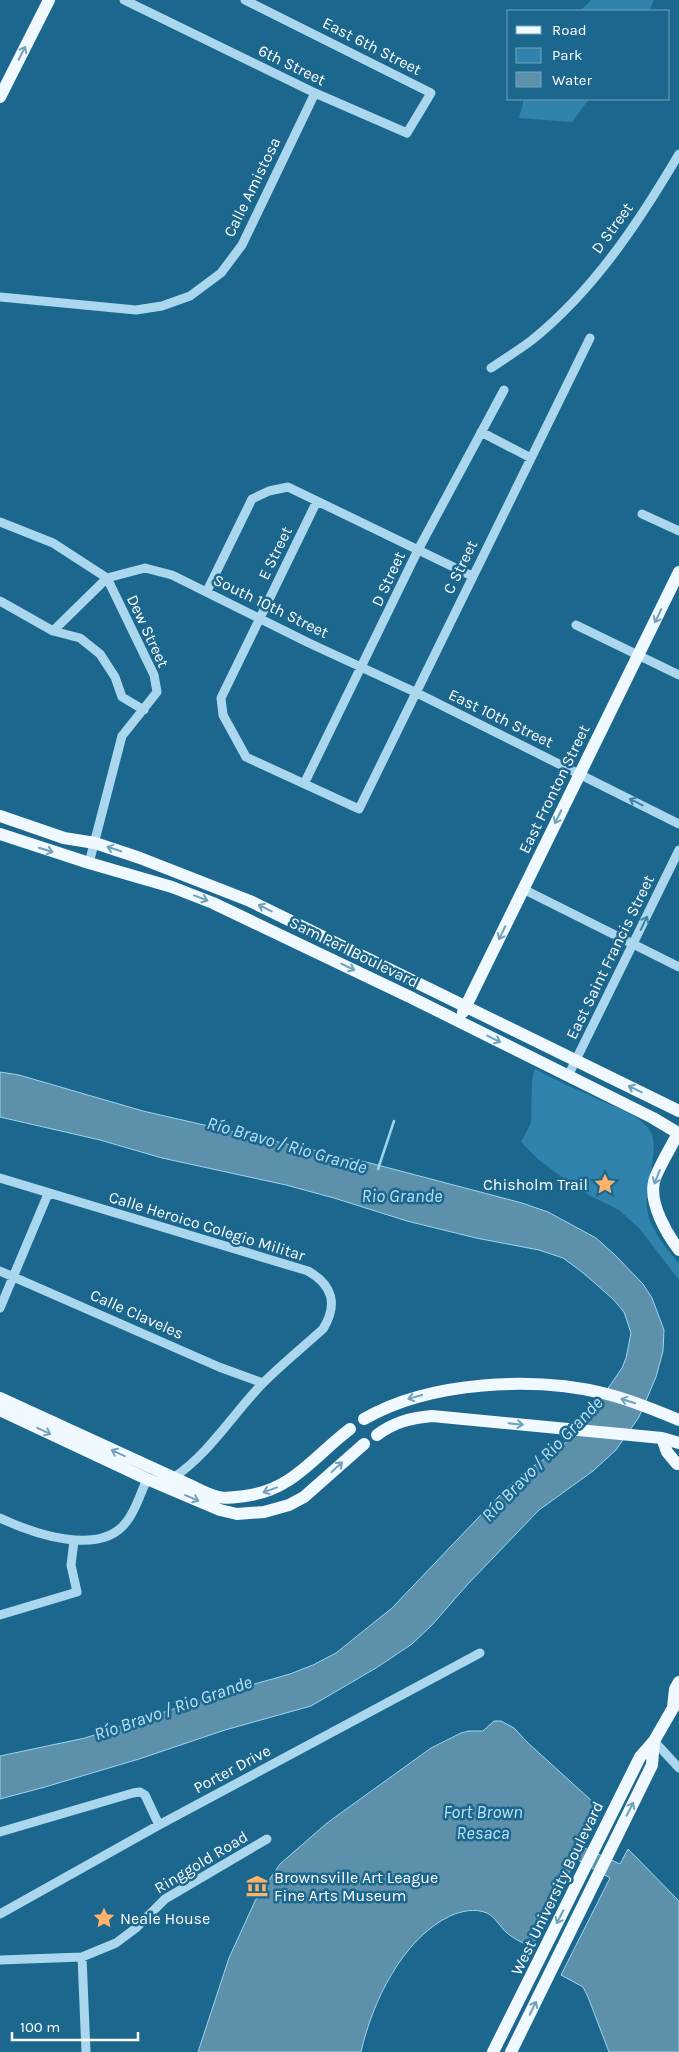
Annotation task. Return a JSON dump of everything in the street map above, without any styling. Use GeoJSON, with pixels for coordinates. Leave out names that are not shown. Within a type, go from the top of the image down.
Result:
{"type":"FeatureCollection","features":[{"type":"Feature","properties":{"kind":"main road"},"geometry":{"type":"LineString","coordinates":[[0,96],[49,0]]}},
{"type":"Feature","properties":{"kind":"main road","name":"East Fronton Street"},"geometry":{"type":"LineString","coordinates":[[458,1021],[679,572]]}},
{"type":"Feature","properties":{"kind":"main road","name":"Sam Perl Boulevard"},"geometry":{"type":"LineString","coordinates":[[0,816],[64,838],[95,843],[206,882],[244,898],[679,1110]]}},
{"type":"Feature","properties":{"kind":"main road","name":"Sam Perl Boulevard"},"geometry":{"type":"LineString","coordinates":[[0,834],[89,863],[172,887],[213,903],[458,1021],[653,1118],[679,1133]]}},
{"type":"Feature","properties":{"kind":"main road"},"geometry":{"type":"LineString","coordinates":[[679,1133],[654,1182],[656,1206],[667,1234],[679,1250]]}},
{"type":"Feature","properties":{"kind":"main road"},"geometry":{"type":"LineString","coordinates":[[364,1419],[399,1402],[422,1395],[463,1388],[538,1385],[582,1389],[631,1401],[676,1419]]}},
{"type":"Feature","properties":{"kind":"main road"},"geometry":{"type":"LineString","coordinates":[[0,1398],[147,1479],[220,1510],[237,1514],[264,1512],[289,1505],[304,1497],[364,1444]]}},
{"type":"Feature","properties":{"kind":"main road"},"geometry":{"type":"LineString","coordinates":[[0,1410],[218,1497],[231,1498],[268,1492],[282,1485],[300,1473],[350,1430]]}},
{"type":"Feature","properties":{"kind":"main road"},"geometry":{"type":"LineString","coordinates":[[377,1434],[398,1422],[432,1416],[662,1438],[679,1443]]}},
{"type":"Feature","properties":{"kind":"main road"},"geometry":{"type":"LineString","coordinates":[[662,1438],[668,1435],[679,1437]]}},
{"type":"Feature","properties":{"kind":"main road"},"geometry":{"type":"LineString","coordinates":[[662,1438],[679,1450]]}},
{"type":"Feature","properties":{"kind":"main road"},"geometry":{"type":"LineString","coordinates":[[662,1438],[666,1452],[678,1461]]}},
{"type":"Feature","properties":{"kind":"main road","name":"West University Boulevard"},"geometry":{"type":"LineString","coordinates":[[493,2052],[640,1757],[654,1741],[676,1704],[675,1689],[679,1682]]}},
{"type":"Feature","properties":{"kind":"main road","name":"West University Boulevard"},"geometry":{"type":"LineString","coordinates":[[511,2052],[652,1766],[654,1741]]}},
{"type":"Feature","properties":{"kind":"street","name":"6th Street"},"geometry":{"type":"LineString","coordinates":[[124,0],[315,93],[406,133],[431,93]]}},
{"type":"Feature","properties":{"kind":"street","name":"East 6th Street"},"geometry":{"type":"LineString","coordinates":[[245,0],[431,93]]}},
{"type":"Feature","properties":{"kind":"street","name":"Calle Amistosa"},"geometry":{"type":"LineString","coordinates":[[0,297],[136,310],[162,306],[190,296],[220,273],[242,245],[315,93]]}},
{"type":"Feature","properties":{"kind":"street","name":"D Street"},"geometry":{"type":"LineString","coordinates":[[491,368],[532,340],[579,295],[637,221],[679,154]]}},
{"type":"Feature","properties":{"kind":"street","name":"C Street"},"geometry":{"type":"LineString","coordinates":[[304,784],[359,809],[590,338]]}},
{"type":"Feature","properties":{"kind":"street","name":"D Street"},"geometry":{"type":"LineString","coordinates":[[304,784],[418,550],[504,390]]}},
{"type":"Feature","properties":{"kind":"street"},"geometry":{"type":"LineString","coordinates":[[481,432],[531,458]]}},
{"type":"Feature","properties":{"kind":"street"},"geometry":{"type":"LineString","coordinates":[[207,592],[252,499],[269,491],[288,487],[472,576]]}},
{"type":"Feature","properties":{"kind":"street","name":"E Street"},"geometry":{"type":"LineString","coordinates":[[304,784],[246,757],[223,715],[221,698],[317,501]]}},
{"type":"Feature","properties":{"kind":"street"},"geometry":{"type":"LineString","coordinates":[[642,514],[679,531]]}},
{"type":"Feature","properties":{"kind":"street"},"geometry":{"type":"LineString","coordinates":[[0,522],[53,543],[107,578],[53,631]]}},
{"type":"Feature","properties":{"kind":"street","name":"South 10th Street"},"geometry":{"type":"LineString","coordinates":[[107,578],[145,568],[172,575],[362,668],[417,692]]}},
{"type":"Feature","properties":{"kind":"street","name":"Dew Street"},"geometry":{"type":"LineString","coordinates":[[89,863],[122,736],[157,692],[154,675],[107,578]]}},
{"type":"Feature","properties":{"kind":"street"},"geometry":{"type":"LineString","coordinates":[[0,601],[53,631],[80,638],[100,654],[115,677],[122,697],[144,710]]}},
{"type":"Feature","properties":{"kind":"street"},"geometry":{"type":"LineString","coordinates":[[576,625],[679,675]]}},
{"type":"Feature","properties":{"kind":"street","name":"East 10th Street"},"geometry":{"type":"LineString","coordinates":[[417,692],[679,824]]}},
{"type":"Feature","properties":{"kind":"street","name":"East Saint Francis Street"},"geometry":{"type":"LineString","coordinates":[[568,1076],[679,850]]}},
{"type":"Feature","properties":{"kind":"street"},"geometry":{"type":"LineString","coordinates":[[523,889],[679,967]]}},
{"type":"Feature","properties":{"kind":"street","name":"Calle Heroico Colegio Militar"},"geometry":{"type":"LineString","coordinates":[[0,1178],[308,1271],[319,1277],[328,1288],[332,1305],[330,1318],[323,1329],[263,1383],[197,1460],[173,1478]]}},
{"type":"Feature","properties":{"kind":"street"},"geometry":{"type":"LineString","coordinates":[[0,1308],[48,1194]]}},
{"type":"Feature","properties":{"kind":"street","name":"Calle Claveles"},"geometry":{"type":"LineString","coordinates":[[0,1270],[219,1367],[263,1383]]}},
{"type":"Feature","properties":{"kind":"street"},"geometry":{"type":"LineString","coordinates":[[0,1518],[44,1536],[74,1540],[102,1537],[122,1527],[128,1521],[147,1479]]}},
{"type":"Feature","properties":{"kind":"street"},"geometry":{"type":"LineString","coordinates":[[0,1615],[77,1592],[71,1565],[74,1540]]}},
{"type":"Feature","properties":{"kind":"street","name":"Porter Drive"},"geometry":{"type":"LineString","coordinates":[[0,1914],[159,1825],[480,1653]]}},
{"type":"Feature","properties":{"kind":"street"},"geometry":{"type":"LineString","coordinates":[[654,1741],[679,1768]]}},
{"type":"Feature","properties":{"kind":"street"},"geometry":{"type":"LineString","coordinates":[[0,1832],[133,1792],[145,1794],[159,1825]]}},
{"type":"Feature","properties":{"kind":"street","name":"Ringgold Road"},"geometry":{"type":"LineString","coordinates":[[82,1957],[116,1943],[136,1928],[164,1899],[267,1839]]}},
{"type":"Feature","properties":{"kind":"street"},"geometry":{"type":"LineString","coordinates":[[0,1960],[82,1957],[86,2052]]}},
{"type":"Feature","properties":{"kind":"green space"},"geometry":{"type":"Polygon","coordinates":[[[591,0],[654,0],[649,10],[581,10],[591,0]]]}},
{"type":"Feature","properties":{"kind":"green space"},"geometry":{"type":"Polygon","coordinates":[[[524,100],[588,100],[572,122],[519,118],[524,100]]]}},
{"type":"Feature","properties":{"kind":"green space"},"geometry":{"type":"Polygon","coordinates":[[[535,1069],[631,1114],[649,1129],[653,1136],[654,1145],[647,1199],[648,1215],[659,1237],[679,1263],[679,1280],[640,1229],[619,1210],[581,1191],[539,1160],[521,1142],[531,1123],[532,1080],[535,1069]]]}},
{"type":"Feature","properties":{"kind":"water","name":"Rio Grande"},"geometry":{"type":"Polygon","coordinates":[[[0,1072],[19,1075],[143,1111],[370,1163],[522,1203],[548,1212],[596,1238],[614,1254],[643,1284],[652,1298],[664,1330],[663,1351],[656,1377],[639,1417],[616,1450],[593,1471],[539,1510],[412,1644],[376,1668],[311,1706],[225,1730],[139,1759],[0,1799],[0,1756],[85,1738],[219,1694],[290,1674],[336,1653],[392,1608],[523,1473],[570,1439],[589,1416],[622,1368],[631,1333],[624,1312],[613,1299],[563,1258],[539,1250],[476,1238],[407,1221],[286,1185],[162,1158],[100,1140],[0,1117],[0,1072]]]}},
{"type":"Feature","properties":{"kind":"water","name":"Fort Brown Resaca"},"geometry":{"type":"Polygon","coordinates":[[[494,1721],[501,1721],[514,1728],[593,1802],[595,1812],[580,1846],[620,1864],[628,1849],[679,1901],[679,2052],[609,2052],[583,1987],[561,1975],[610,1878],[576,1859],[531,1948],[508,1934],[487,1913],[473,1910],[450,1916],[433,1926],[417,1940],[392,1974],[381,1994],[361,2052],[198,2052],[229,1958],[255,1901],[280,1864],[327,1823],[431,1748],[461,1733],[483,1731],[494,1721]]]}},
{"type":"Feature","properties":{"kind":"waterway"},"geometry":{"type":"LineString","coordinates":[[378,1169],[394,1121]]}},
{"type":"Feature","properties":{"kind":"place","name":"Chisholm Trail"},"geometry":{"type":"Point","coordinates":[605,1184]}},
{"type":"Feature","properties":{"kind":"place","name":"Brownsville Art League Fine Arts Museum"},"geometry":{"type":"Point","coordinates":[257,1886]}},
{"type":"Feature","properties":{"kind":"place","name":"Neale House"},"geometry":{"type":"Point","coordinates":[104,1918]}},
{"type":"Feature","properties":{"kind":"water label","name":"Río Bravo / Rio Grande"},"geometry":{"type":"Point","coordinates":[287,1145]}},
{"type":"Feature","properties":{"kind":"water label","name":"Río Bravo / Rio Grande"},"geometry":{"type":"Point","coordinates":[542,1459]}},
{"type":"Feature","properties":{"kind":"water label","name":"Río Bravo / Rio Grande"},"geometry":{"type":"Point","coordinates":[173,1708]}}]}
